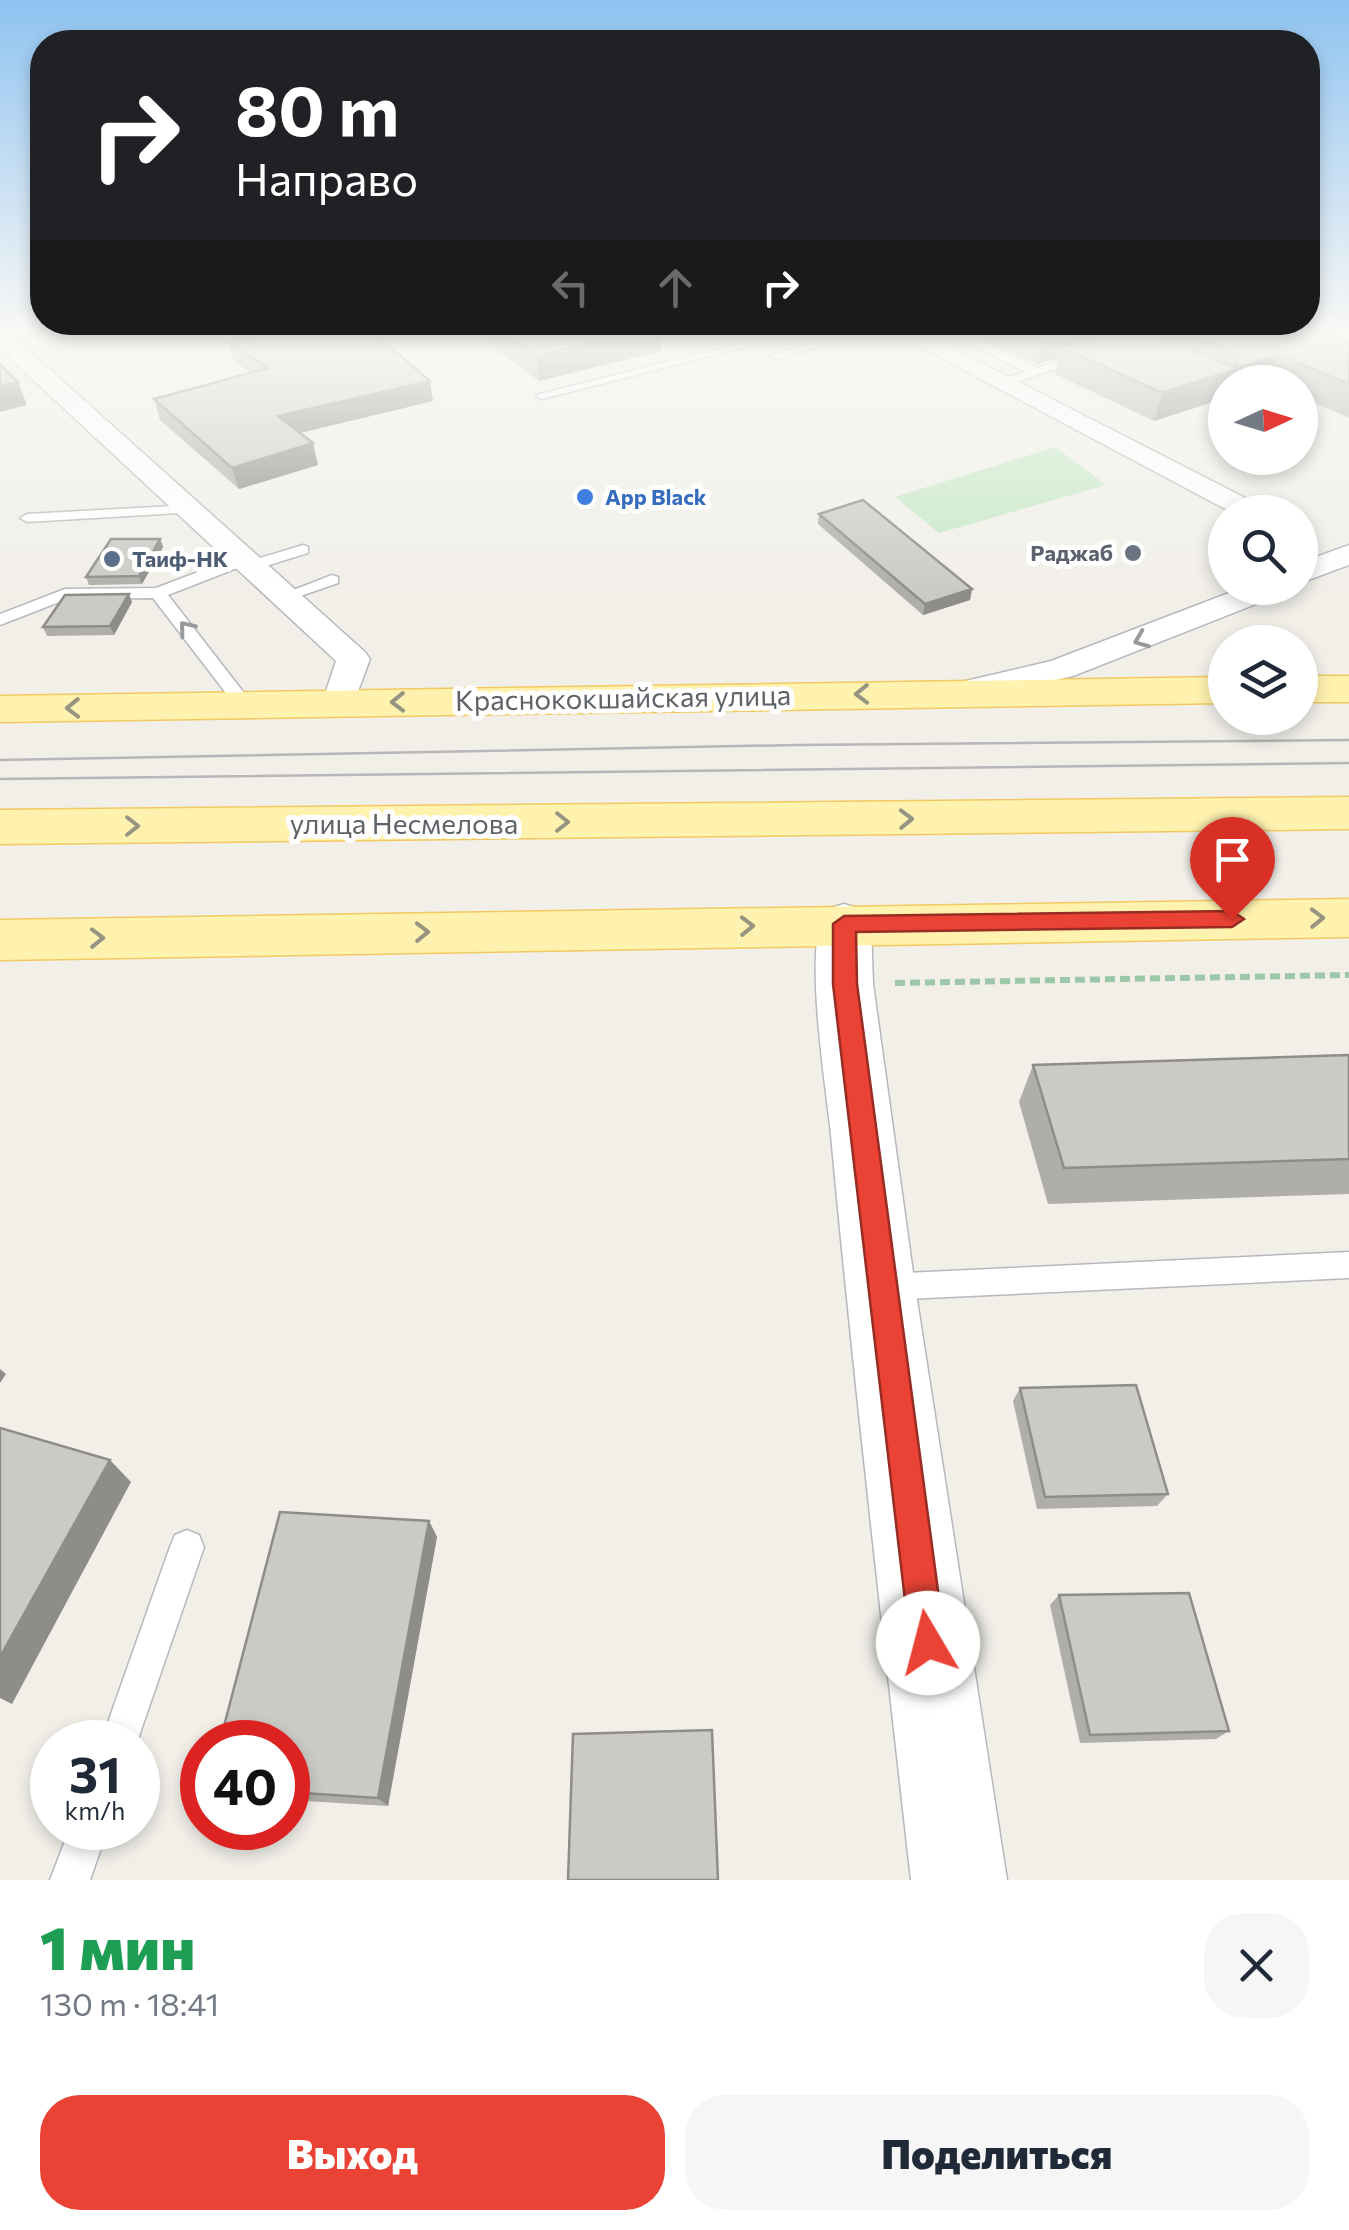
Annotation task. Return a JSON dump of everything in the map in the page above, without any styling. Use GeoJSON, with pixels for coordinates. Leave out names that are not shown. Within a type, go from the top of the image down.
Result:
{"type":"FeatureCollection","features":[{"type":"Feature","properties":{"kind":"main road"},"geometry":{"type":"LineString","coordinates":[[1318,686],[1349,687]]}},
{"type":"Feature","properties":{"kind":"main road"},"geometry":{"type":"LineString","coordinates":[[960,692],[1208,690]]}},
{"type":"Feature","properties":{"kind":"main road","name":"Краснококшайская улица"},"geometry":{"type":"LineString","coordinates":[[0,709],[960,692]]}},
{"type":"Feature","properties":{"kind":"main road","name":"улица Несмелова"},"geometry":{"type":"LineString","coordinates":[[0,827],[1349,813]]}},
{"type":"Feature","properties":{"kind":"main road"},"geometry":{"type":"LineString","coordinates":[[0,940],[844,954],[1349,918]]}},
{"type":"Feature","properties":{"kind":"street"},"geometry":{"type":"LineString","coordinates":[[89,417],[353,658],[339,703]]}},
{"type":"Feature","properties":{"kind":"street"},"geometry":{"type":"LineString","coordinates":[[1066,417],[1218,495]]}},
{"type":"Feature","properties":{"kind":"street"},"geometry":{"type":"LineString","coordinates":[[1318,546],[1344,556]]}},
{"type":"Feature","properties":{"kind":"street"},"geometry":{"type":"LineString","coordinates":[[1318,567],[1344,556]]}},
{"type":"Feature","properties":{"kind":"street","name":"Краснококшайская улица"},"geometry":{"type":"LineString","coordinates":[[960,692],[1060,669],[1223,605]]}},
{"type":"Feature","properties":{"kind":"street"},"geometry":{"type":"LineString","coordinates":[[844,954],[880,1287],[959,1880]]}},
{"type":"Feature","properties":{"kind":"lane"},"geometry":{"type":"LineString","coordinates":[[27,518],[191,509]]}},
{"type":"Feature","properties":{"kind":"lane"},"geometry":{"type":"LineString","coordinates":[[0,620],[65,594],[158,593],[250,562],[303,550]]}},
{"type":"Feature","properties":{"kind":"lane"},"geometry":{"type":"LineString","coordinates":[[286,596],[332,580]]}},
{"type":"Feature","properties":{"kind":"lane"},"geometry":{"type":"LineString","coordinates":[[158,593],[244,706]]}},
{"type":"Feature","properties":{"kind":"lane"},"geometry":{"type":"LineString","coordinates":[[880,1287],[1349,1265]]}},
{"type":"Feature","properties":{"kind":"lane"},"geometry":{"type":"LineString","coordinates":[[126,1720],[188,1548]]}},
{"type":"Feature","properties":{"kind":"lane"},"geometry":{"type":"LineString","coordinates":[[70,1880],[81,1850]]}},
{"type":"Feature","properties":{"kind":"path"},"geometry":{"type":"LineString","coordinates":[[844,954],[1349,975]]}},
{"type":"Feature","properties":{"kind":"green space"},"geometry":{"type":"Polygon","coordinates":[[[1055,447],[1106,485],[939,533],[895,497],[1055,447]]]}},
{"type":"Feature","properties":{"kind":"building"},"geometry":{"type":"Polygon","coordinates":[[[174,417],[279,417],[313,443],[232,468],[174,417]]]}},
{"type":"Feature","properties":{"kind":"building"},"geometry":{"type":"Polygon","coordinates":[[[863,500],[972,589],[925,604],[819,514],[863,500]]]}},
{"type":"Feature","properties":{"kind":"building"},"geometry":{"type":"Polygon","coordinates":[[[111,539],[160,539],[139,576],[86,577],[111,539]]]}},
{"type":"Feature","properties":{"kind":"building"},"geometry":{"type":"Polygon","coordinates":[[[129,594],[110,626],[43,627],[65,595],[129,594]]]}},
{"type":"Feature","properties":{"kind":"building"},"geometry":{"type":"Polygon","coordinates":[[[1349,1055],[1349,1159],[1064,1168],[1033,1065],[1349,1055]]]}},
{"type":"Feature","properties":{"kind":"building"},"geometry":{"type":"Polygon","coordinates":[[[1136,1385],[1168,1494],[1045,1497],[1020,1388],[1136,1385]]]}},
{"type":"Feature","properties":{"kind":"building"},"geometry":{"type":"Polygon","coordinates":[[[0,1428],[110,1460],[0,1657],[0,1428]]]}},
{"type":"Feature","properties":{"kind":"building"},"geometry":{"type":"Polygon","coordinates":[[[280,1512],[429,1521],[378,1798],[310,1793],[310,1720],[226,1720],[280,1512]]]}},
{"type":"Feature","properties":{"kind":"building"},"geometry":{"type":"Polygon","coordinates":[[[1189,1593],[1229,1731],[1090,1735],[1059,1595],[1189,1593]]]}},
{"type":"Feature","properties":{"kind":"building"},"geometry":{"type":"Polygon","coordinates":[[[712,1730],[718,1880],[568,1880],[573,1734],[712,1730]]]}},
{"type":"Feature","properties":{"kind":"tram line"},"geometry":{"type":"LineString","coordinates":[[0,760],[797,745],[1349,740]]}},
{"type":"Feature","properties":{"kind":"tram line"},"geometry":{"type":"LineString","coordinates":[[0,779],[1349,763]]}},
{"type":"Feature","properties":{"kind":"place","name":"App Black"},"geometry":{"type":"Point","coordinates":[585,497]}},
{"type":"Feature","properties":{"kind":"place","name":"Раджаб"},"geometry":{"type":"Point","coordinates":[1133,553]}},
{"type":"Feature","properties":{"kind":"place","name":"Таиф-НК"},"geometry":{"type":"Point","coordinates":[112,559]}},
{"type":"Feature","properties":{"kind":"route"},"geometry":{"type":"LineString","coordinates":[[928,1643],[880,1287],[845,984],[844,924],[1232,919]]}}]}
